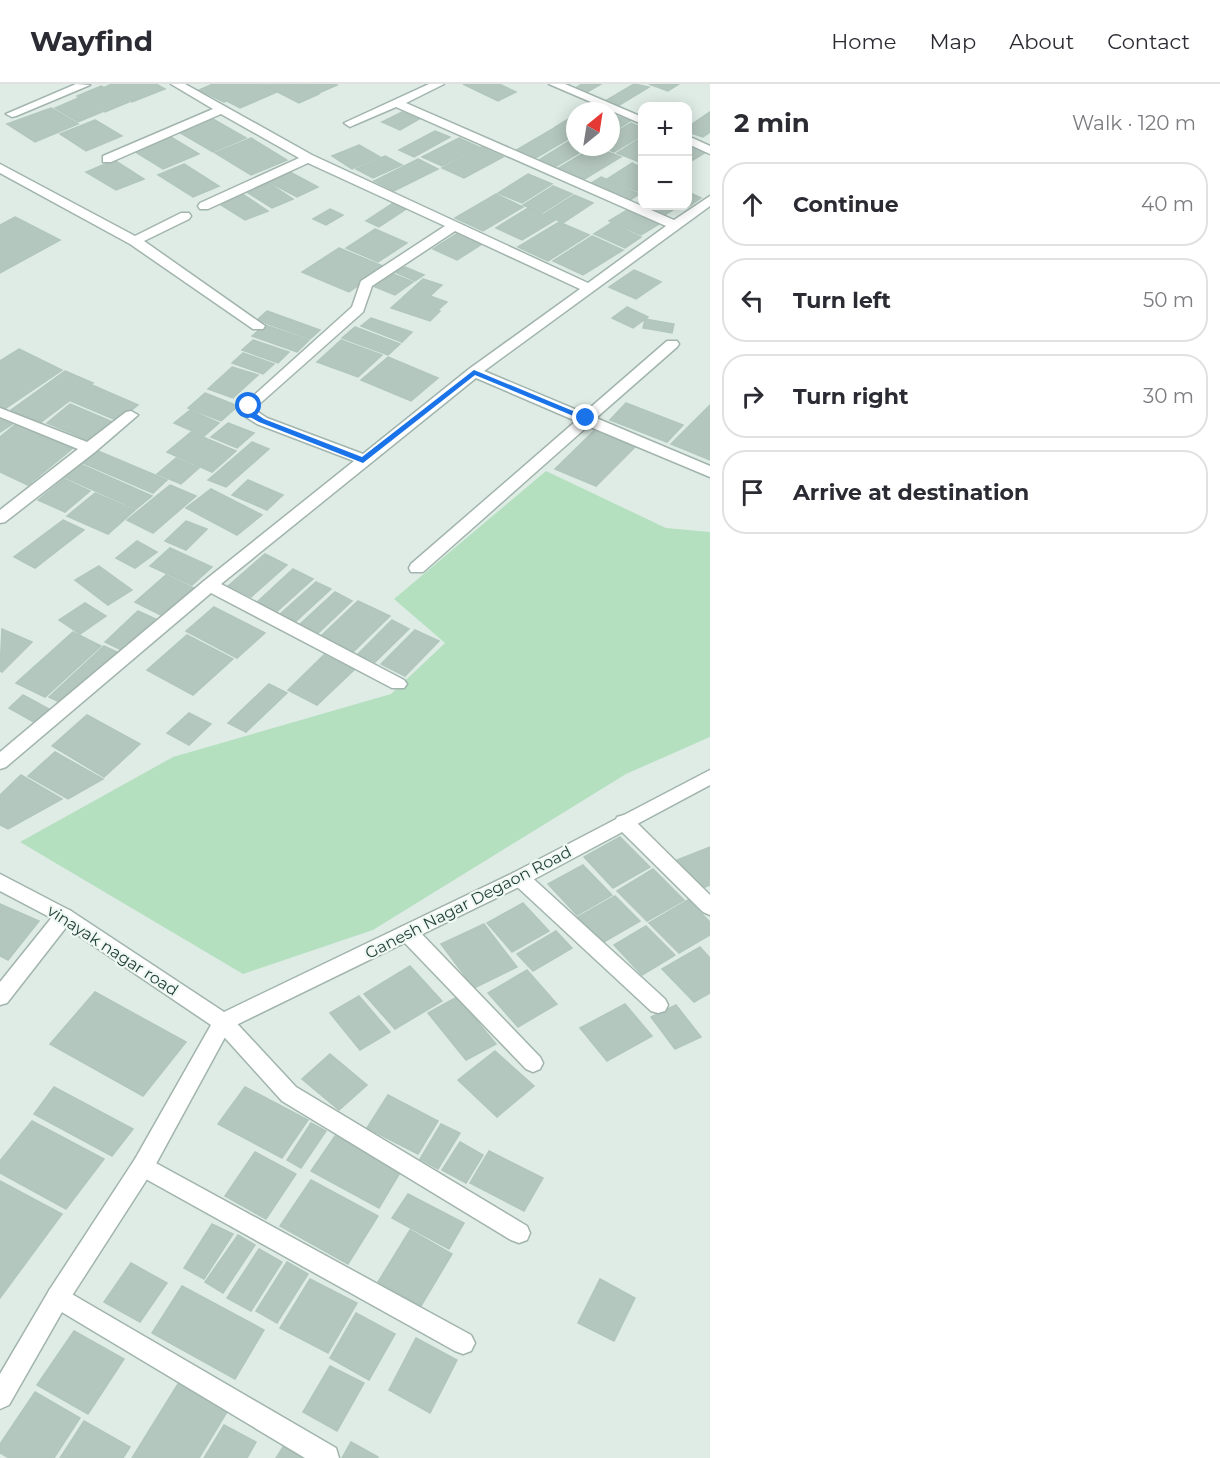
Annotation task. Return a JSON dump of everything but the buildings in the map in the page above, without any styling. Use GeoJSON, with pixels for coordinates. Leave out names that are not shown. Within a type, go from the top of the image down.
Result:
{"type":"FeatureCollection","features":[{"type":"Feature","properties":{"kind":"street"},"geometry":{"type":"LineString","coordinates":[[12,114],[84,84]]}},
{"type":"Feature","properties":{"kind":"street"},"geometry":{"type":"LineString","coordinates":[[177,84],[308,158],[589,288]]}},
{"type":"Feature","properties":{"kind":"street"},"geometry":{"type":"LineString","coordinates":[[350,123],[438,84]]}},
{"type":"Feature","properties":{"kind":"street"},"geometry":{"type":"LineString","coordinates":[[555,84],[638,119]]}},
{"type":"Feature","properties":{"kind":"street"},"geometry":{"type":"LineString","coordinates":[[397,103],[674,225]]}},
{"type":"Feature","properties":{"kind":"street"},"geometry":{"type":"LineString","coordinates":[[107,159],[222,109]]}},
{"type":"Feature","properties":{"kind":"street"},"geometry":{"type":"LineString","coordinates":[[692,142],[710,150]]}},
{"type":"Feature","properties":{"kind":"street"},"geometry":{"type":"LineString","coordinates":[[204,206],[308,158]]}},
{"type":"Feature","properties":{"kind":"street"},"geometry":{"type":"LineString","coordinates":[[0,168],[135,241],[258,326]]}},
{"type":"Feature","properties":{"kind":"street"},"geometry":{"type":"LineString","coordinates":[[0,762],[210,585],[474,372],[674,225],[709,202]]}},
{"type":"Feature","properties":{"kind":"street"},"geometry":{"type":"LineString","coordinates":[[135,241],[185,216]]}},
{"type":"Feature","properties":{"kind":"street"},"geometry":{"type":"LineString","coordinates":[[363,460],[262,421],[251,414],[249,406],[358,309],[366,284],[456,225]]}},
{"type":"Feature","properties":{"kind":"street"},"geometry":{"type":"LineString","coordinates":[[417,568],[672,344]]}},
{"type":"Feature","properties":{"kind":"street"},"geometry":{"type":"LineString","coordinates":[[474,372],[710,472]]}},
{"type":"Feature","properties":{"kind":"street"},"geometry":{"type":"LineString","coordinates":[[0,412],[90,449]]}},
{"type":"Feature","properties":{"kind":"street"},"geometry":{"type":"LineString","coordinates":[[0,518],[131,415]]}},
{"type":"Feature","properties":{"kind":"street"},"geometry":{"type":"LineString","coordinates":[[210,585],[398,684]]}},
{"type":"Feature","properties":{"kind":"street","name":"Ganesh Nagar Degaon Road"},"geometry":{"type":"LineString","coordinates":[[223,1022],[520,878],[710,777]]}},
{"type":"Feature","properties":{"kind":"street"},"geometry":{"type":"LineString","coordinates":[[624,822],[710,907]]}},
{"type":"Feature","properties":{"kind":"street"},"geometry":{"type":"LineString","coordinates":[[520,878],[658,1005]]}},
{"type":"Feature","properties":{"kind":"street","name":"vinayak nagar road"},"geometry":{"type":"LineString","coordinates":[[0,882],[64,916],[223,1022],[289,1094],[519,1233]]}},
{"type":"Feature","properties":{"kind":"street"},"geometry":{"type":"LineString","coordinates":[[0,997],[64,916]]}},
{"type":"Feature","properties":{"kind":"street"},"geometry":{"type":"LineString","coordinates":[[408,933],[533,1063]]}},
{"type":"Feature","properties":{"kind":"street"},"geometry":{"type":"LineString","coordinates":[[0,1397],[58,1297],[143,1166],[223,1022]]}},
{"type":"Feature","properties":{"kind":"street"},"geometry":{"type":"LineString","coordinates":[[143,1166],[463,1343]]}},
{"type":"Feature","properties":{"kind":"street"},"geometry":{"type":"LineString","coordinates":[[58,1297],[327,1457]]}},
{"type":"Feature","properties":{"kind":"green space"},"geometry":{"type":"Polygon","coordinates":[[[546,471],[666,528],[710,532],[710,737],[626,774],[373,930],[243,974],[20,842],[173,757],[391,694],[445,643],[394,599],[546,471]]]}},
{"type":"Feature","properties":{"kind":"route"},"geometry":{"type":"LineString","coordinates":[[249,406],[251,414],[262,421],[363,460],[474,372],[586,418]]}}]}
